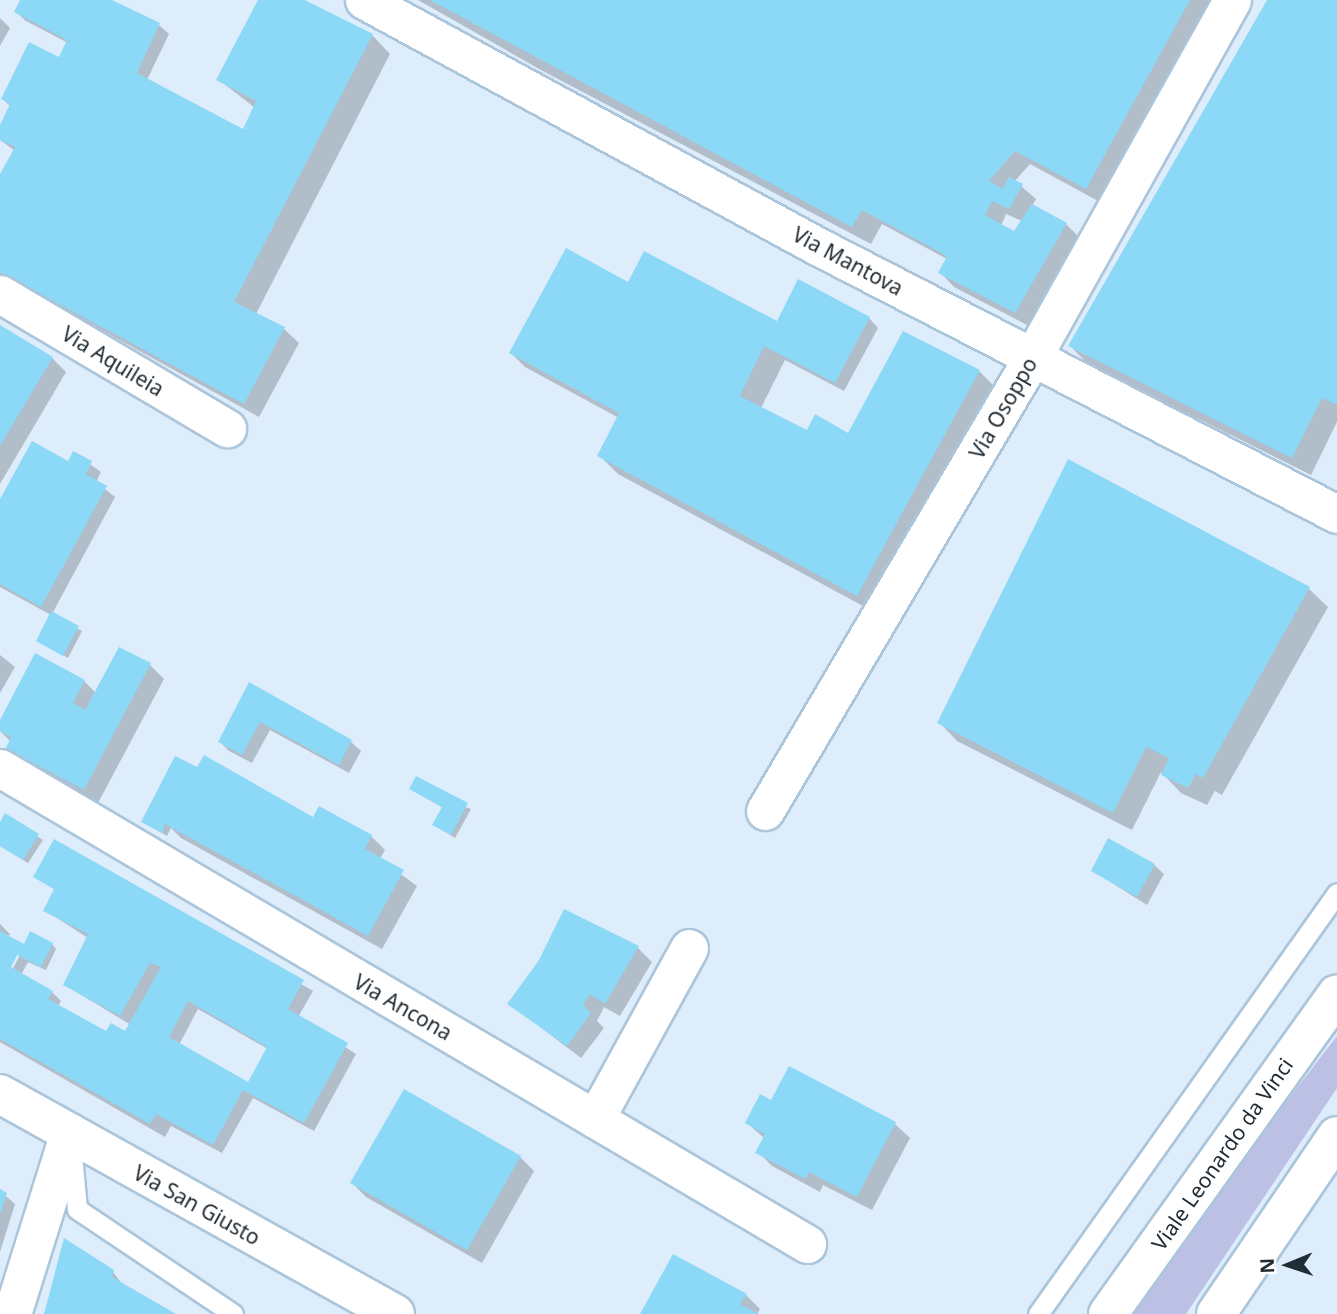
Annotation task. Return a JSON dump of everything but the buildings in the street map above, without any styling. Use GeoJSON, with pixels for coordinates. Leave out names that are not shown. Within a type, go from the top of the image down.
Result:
{"type":"FeatureCollection","features":[{"type":"Feature","properties":{"kind":"main road"},"geometry":{"type":"LineString","coordinates":[[1290,1059],[1337,964]]}},
{"type":"Feature","properties":{"kind":"main road","name":"Viale Leonardo da Vinci"},"geometry":{"type":"LineString","coordinates":[[1108,1314],[1337,994]]}},
{"type":"Feature","properties":{"kind":"main road","name":"Via San Giusto"},"geometry":{"type":"LineString","coordinates":[[0,1094],[395,1314]]}},
{"type":"Feature","properties":{"kind":"main road"},"geometry":{"type":"LineString","coordinates":[[1216,1314],[1337,1136]]}},
{"type":"Feature","properties":{"kind":"street","name":"Via Mantova"},"geometry":{"type":"LineString","coordinates":[[364,0],[1032,358],[1337,514]]}},
{"type":"Feature","properties":{"kind":"street","name":"Via Osoppo"},"geometry":{"type":"LineString","coordinates":[[765,811],[1032,358],[1232,0]]}},
{"type":"Feature","properties":{"kind":"street","name":"Via Aquileia"},"geometry":{"type":"LineString","coordinates":[[0,294],[227,428]]}},
{"type":"Feature","properties":{"kind":"street","name":"Via Ancona"},"geometry":{"type":"LineString","coordinates":[[0,768],[807,1244]]}},
{"type":"Feature","properties":{"kind":"street"},"geometry":{"type":"LineString","coordinates":[[595,1119],[690,948]]}},
{"type":"Feature","properties":{"kind":"street"},"geometry":{"type":"LineString","coordinates":[[12,1314],[69,1132]]}},
{"type":"Feature","properties":{"kind":"lane"},"geometry":{"type":"LineString","coordinates":[[1038,1314],[1337,893]]}},
{"type":"Feature","properties":{"kind":"lane"},"geometry":{"type":"LineString","coordinates":[[69,1132],[77,1209],[233,1314]]}},
{"type":"Feature","properties":{"kind":"shaded area"},"geometry":{"type":"Polygon","coordinates":[[[1337,1036],[1337,1088],[1186,1314],[1129,1314],[1168,1255],[1337,1036]]]}}]}
